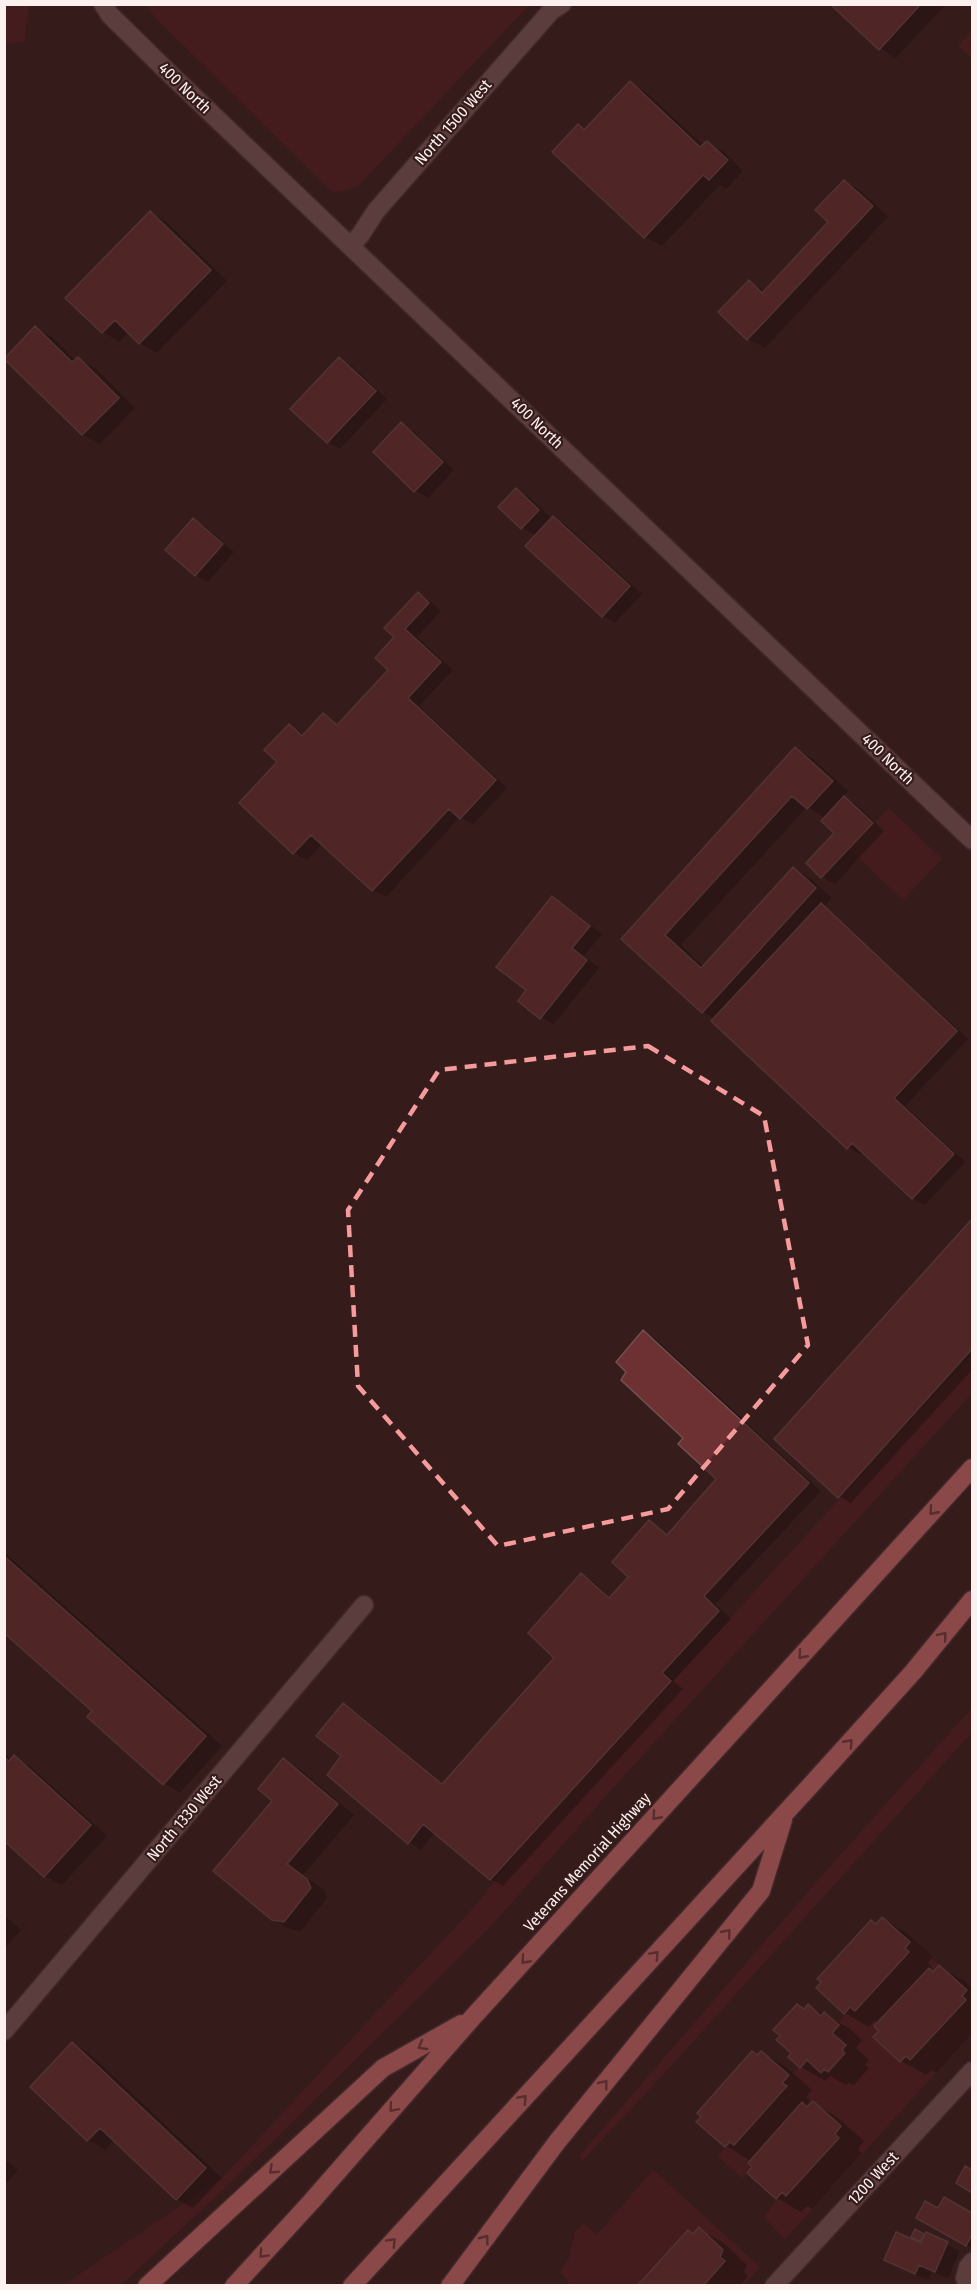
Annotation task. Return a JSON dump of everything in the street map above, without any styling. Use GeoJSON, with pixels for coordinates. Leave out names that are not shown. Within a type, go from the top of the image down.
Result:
{"type":"FeatureCollection","features":[{"type":"Feature","properties":{"kind":"highway","name":"Veterans Memorial Highway"},"geometry":{"type":"LineString","coordinates":[[234,2286],[473,2017],[972,1468]]}},
{"type":"Feature","properties":{"kind":"highway"},"geometry":{"type":"LineString","coordinates":[[352,2286],[786,1813],[913,1672],[972,1600]]}},
{"type":"Feature","properties":{"kind":"highway"},"geometry":{"type":"LineString","coordinates":[[450,2286],[558,2142],[761,1891],[786,1813]]}},
{"type":"Feature","properties":{"kind":"highway"},"geometry":{"type":"LineString","coordinates":[[147,2286],[383,2068],[473,2017]]}},
{"type":"Feature","properties":{"kind":"main road","name":"North 1500 West"},"geometry":{"type":"LineString","coordinates":[[351,246],[362,234],[376,210],[551,11],[562,4]]}},
{"type":"Feature","properties":{"kind":"main road","name":"400 North"},"geometry":{"type":"LineString","coordinates":[[105,7],[351,246],[972,840]]}},
{"type":"Feature","properties":{"kind":"main road","name":"North 1330 West"},"geometry":{"type":"LineString","coordinates":[[4,2031],[364,1605]]}},
{"type":"Feature","properties":{"kind":"main road","name":"1200 West"},"geometry":{"type":"LineString","coordinates":[[774,2286],[972,2071]]}},
{"type":"Feature","properties":{"kind":"highlighted area"},"geometry":{"type":"Polygon","coordinates":[[[648,1046],[764,1116],[808,1345],[668,1509],[498,1546],[358,1386],[348,1210],[439,1070],[648,1046]]]}},
{"type":"Feature","properties":{"kind":"shaded area"},"geometry":{"type":"Polygon","coordinates":[[[4,5],[29,5],[24,42],[5,43],[4,5]]]}},
{"type":"Feature","properties":{"kind":"shaded area"},"geometry":{"type":"Polygon","coordinates":[[[146,5],[529,5],[357,187],[339,192],[331,191],[155,17],[146,5]]]}},
{"type":"Feature","properties":{"kind":"shaded area"},"geometry":{"type":"Polygon","coordinates":[[[972,31],[972,58],[958,46],[972,31]]]}},
{"type":"Feature","properties":{"kind":"shaded area"},"geometry":{"type":"Polygon","coordinates":[[[889,808],[942,859],[903,900],[849,848],[889,808]]]}},
{"type":"Feature","properties":{"kind":"shaded area"},"geometry":{"type":"Polygon","coordinates":[[[972,1354],[972,1393],[611,1790],[491,1926],[229,2184],[121,2285],[64,2285],[223,2177],[477,1904],[522,1846],[972,1354]]]}},
{"type":"Feature","properties":{"kind":"shaded area"},"geometry":{"type":"Polygon","coordinates":[[[972,1708],[972,1732],[661,2077],[581,2162],[580,2155],[826,1871],[972,1708]]]}},
{"type":"Feature","properties":{"kind":"shaded area"},"geometry":{"type":"Polygon","coordinates":[[[914,1939],[939,1965],[933,1972],[928,1968],[874,2026],[879,2031],[873,2037],[900,2062],[906,2056],[911,2059],[966,2000],[962,1996],[968,1989],[972,1993],[972,2033],[785,2239],[764,2217],[782,2192],[787,2196],[839,2138],[835,2134],[841,2126],[813,2101],[807,2107],[802,2102],[748,2162],[752,2167],[742,2178],[718,2156],[730,2142],[734,2145],[786,2086],[782,2083],[807,2060],[821,2072],[824,2069],[829,2072],[845,2053],[842,2050],[845,2045],[832,2033],[850,2007],[855,2011],[909,1953],[905,1948],[914,1939]]]}},
{"type":"Feature","properties":{"kind":"shaded area"},"geometry":{"type":"Polygon","coordinates":[[[653,2170],[760,2267],[743,2286],[571,2285],[560,2272],[569,2258],[575,2232],[584,2223],[597,2235],[653,2170]]]}},
{"type":"Feature","properties":{"kind":"building"},"geometry":{"type":"Polygon","coordinates":[[[830,4],[921,4],[879,50],[830,4]]]}},
{"type":"Feature","properties":{"kind":"building"},"geometry":{"type":"Polygon","coordinates":[[[630,81],[700,147],[707,141],[728,160],[709,180],[703,175],[644,238],[552,152],[578,124],[584,130],[630,81]]]}},
{"type":"Feature","properties":{"kind":"building"},"geometry":{"type":"Polygon","coordinates":[[[844,180],[873,206],[747,340],[718,312],[749,280],[762,293],[828,222],[815,210],[844,180]]]}},
{"type":"Feature","properties":{"kind":"building"},"geometry":{"type":"Polygon","coordinates":[[[150,211],[211,270],[139,344],[115,320],[102,333],[65,298],[150,211]]]}},
{"type":"Feature","properties":{"kind":"building"},"geometry":{"type":"Polygon","coordinates":[[[35,326],[72,362],[78,357],[119,398],[82,435],[4,359],[35,326]]]}},
{"type":"Feature","properties":{"kind":"building"},"geometry":{"type":"Polygon","coordinates":[[[339,357],[376,391],[327,443],[290,409],[339,357]]]}},
{"type":"Feature","properties":{"kind":"building"},"geometry":{"type":"Polygon","coordinates":[[[401,422],[443,462],[414,492],[373,452],[401,422]]]}},
{"type":"Feature","properties":{"kind":"building"},"geometry":{"type":"Polygon","coordinates":[[[516,488],[539,510],[521,529],[498,507],[516,488]]]}},
{"type":"Feature","properties":{"kind":"building"},"geometry":{"type":"Polygon","coordinates":[[[553,516],[630,586],[602,617],[525,546],[553,516]]]}},
{"type":"Feature","properties":{"kind":"building"},"geometry":{"type":"Polygon","coordinates":[[[193,518],[223,544],[195,576],[165,550],[193,518]]]}},
{"type":"Feature","properties":{"kind":"building"},"geometry":{"type":"Polygon","coordinates":[[[418,592],[429,603],[405,629],[441,662],[408,698],[496,780],[460,819],[449,809],[372,891],[311,835],[293,854],[239,803],[277,762],[264,750],[289,724],[302,736],[323,713],[337,725],[388,670],[375,658],[394,637],[384,628],[418,592]]]}},
{"type":"Feature","properties":{"kind":"building"},"geometry":{"type":"Polygon","coordinates":[[[795,747],[833,781],[807,809],[792,796],[665,935],[701,968],[793,867],[816,888],[702,1013],[621,939],[795,747]]]}},
{"type":"Feature","properties":{"kind":"building"},"geometry":{"type":"Polygon","coordinates":[[[844,796],[873,823],[821,878],[806,863],[834,833],[821,821],[844,796]]]}},
{"type":"Feature","properties":{"kind":"building"},"geometry":{"type":"Polygon","coordinates":[[[552,896],[590,926],[572,948],[587,960],[540,1019],[518,1001],[526,990],[496,967],[552,896]]]}},
{"type":"Feature","properties":{"kind":"building"},"geometry":{"type":"Polygon","coordinates":[[[821,903],[957,1031],[894,1098],[954,1154],[912,1199],[852,1143],[847,1149],[711,1021],[821,903]]]}},
{"type":"Feature","properties":{"kind":"building"},"geometry":{"type":"Polygon","coordinates":[[[972,1219],[972,1349],[838,1498],[774,1439],[972,1219]]]}},
{"type":"Feature","properties":{"kind":"building"},"geometry":{"type":"Polygon","coordinates":[[[643,1330],[809,1483],[704,1596],[719,1611],[662,1673],[671,1681],[490,1880],[423,1824],[408,1844],[327,1775],[341,1756],[316,1736],[343,1703],[442,1784],[554,1658],[528,1633],[581,1573],[609,1598],[628,1577],[612,1562],[649,1520],[667,1535],[716,1479],[678,1444],[683,1438],[621,1380],[626,1372],[616,1362],[643,1330]]]}},
{"type":"Feature","properties":{"kind":"building"},"geometry":{"type":"Polygon","coordinates":[[[4,1556],[206,1736],[163,1785],[87,1717],[92,1711],[4,1633],[4,1556]]]}},
{"type":"Feature","properties":{"kind":"building"},"geometry":{"type":"Polygon","coordinates":[[[14,1755],[91,1825],[44,1877],[4,1841],[4,1757],[9,1761],[14,1755]]]}},
{"type":"Feature","properties":{"kind":"building"},"geometry":{"type":"Polygon","coordinates":[[[283,1758],[338,1804],[287,1864],[307,1879],[311,1888],[284,1922],[272,1920],[213,1871],[272,1801],[258,1789],[283,1758]]]}},
{"type":"Feature","properties":{"kind":"building"},"geometry":{"type":"Polygon","coordinates":[[[882,1917],[910,1942],[905,1948],[909,1952],[855,2011],[850,2007],[844,2014],[816,1988],[821,1982],[817,1979],[871,1920],[876,1924],[882,1917]]]}},
{"type":"Feature","properties":{"kind":"building"},"geometry":{"type":"Polygon","coordinates":[[[939,1965],[967,1990],[962,1996],[966,2000],[910,2060],[906,2056],[900,2062],[873,2037],[879,2031],[874,2026],[929,1968],[933,1972],[939,1965]]]}},
{"type":"Feature","properties":{"kind":"building"},"geometry":{"type":"Polygon","coordinates":[[[797,2004],[804,2009],[808,2004],[821,2016],[824,2012],[839,2025],[832,2033],[846,2045],[842,2050],[845,2053],[828,2072],[824,2069],[821,2073],[807,2060],[800,2068],[788,2057],[791,2053],[776,2040],[780,2036],[773,2030],[797,2004]]]}},
{"type":"Feature","properties":{"kind":"building"},"geometry":{"type":"Polygon","coordinates":[[[72,2042],[206,2168],[176,2200],[100,2128],[87,2141],[30,2087],[72,2042]]]}},
{"type":"Feature","properties":{"kind":"building"},"geometry":{"type":"Polygon","coordinates":[[[752,2051],[757,2055],[761,2051],[789,2075],[782,2083],[787,2086],[734,2145],[730,2142],[725,2147],[696,2122],[701,2117],[697,2113],[752,2051]]]}},
{"type":"Feature","properties":{"kind":"building"},"geometry":{"type":"Polygon","coordinates":[[[813,2101],[841,2126],[835,2134],[839,2138],[786,2196],[782,2192],[776,2199],[747,2173],[752,2167],[748,2163],[802,2102],[807,2107],[813,2101]]]}},
{"type":"Feature","properties":{"kind":"building"},"geometry":{"type":"Polygon","coordinates":[[[965,2166],[972,2170],[972,2193],[956,2183],[965,2166]]]}},
{"type":"Feature","properties":{"kind":"building"},"geometry":{"type":"Polygon","coordinates":[[[944,2197],[972,2213],[972,2234],[966,2246],[916,2218],[925,2201],[938,2208],[944,2197]]]}},
{"type":"Feature","properties":{"kind":"building"},"geometry":{"type":"Polygon","coordinates":[[[699,2227],[723,2250],[720,2257],[725,2261],[703,2286],[637,2286],[688,2230],[693,2234],[699,2227]]]}},
{"type":"Feature","properties":{"kind":"building"},"geometry":{"type":"Polygon","coordinates":[[[915,2229],[924,2234],[920,2241],[911,2237],[915,2229]]]}},
{"type":"Feature","properties":{"kind":"building"},"geometry":{"type":"Polygon","coordinates":[[[896,2232],[921,2243],[926,2232],[948,2242],[935,2272],[919,2265],[915,2274],[884,2260],[896,2232]]]}}]}
